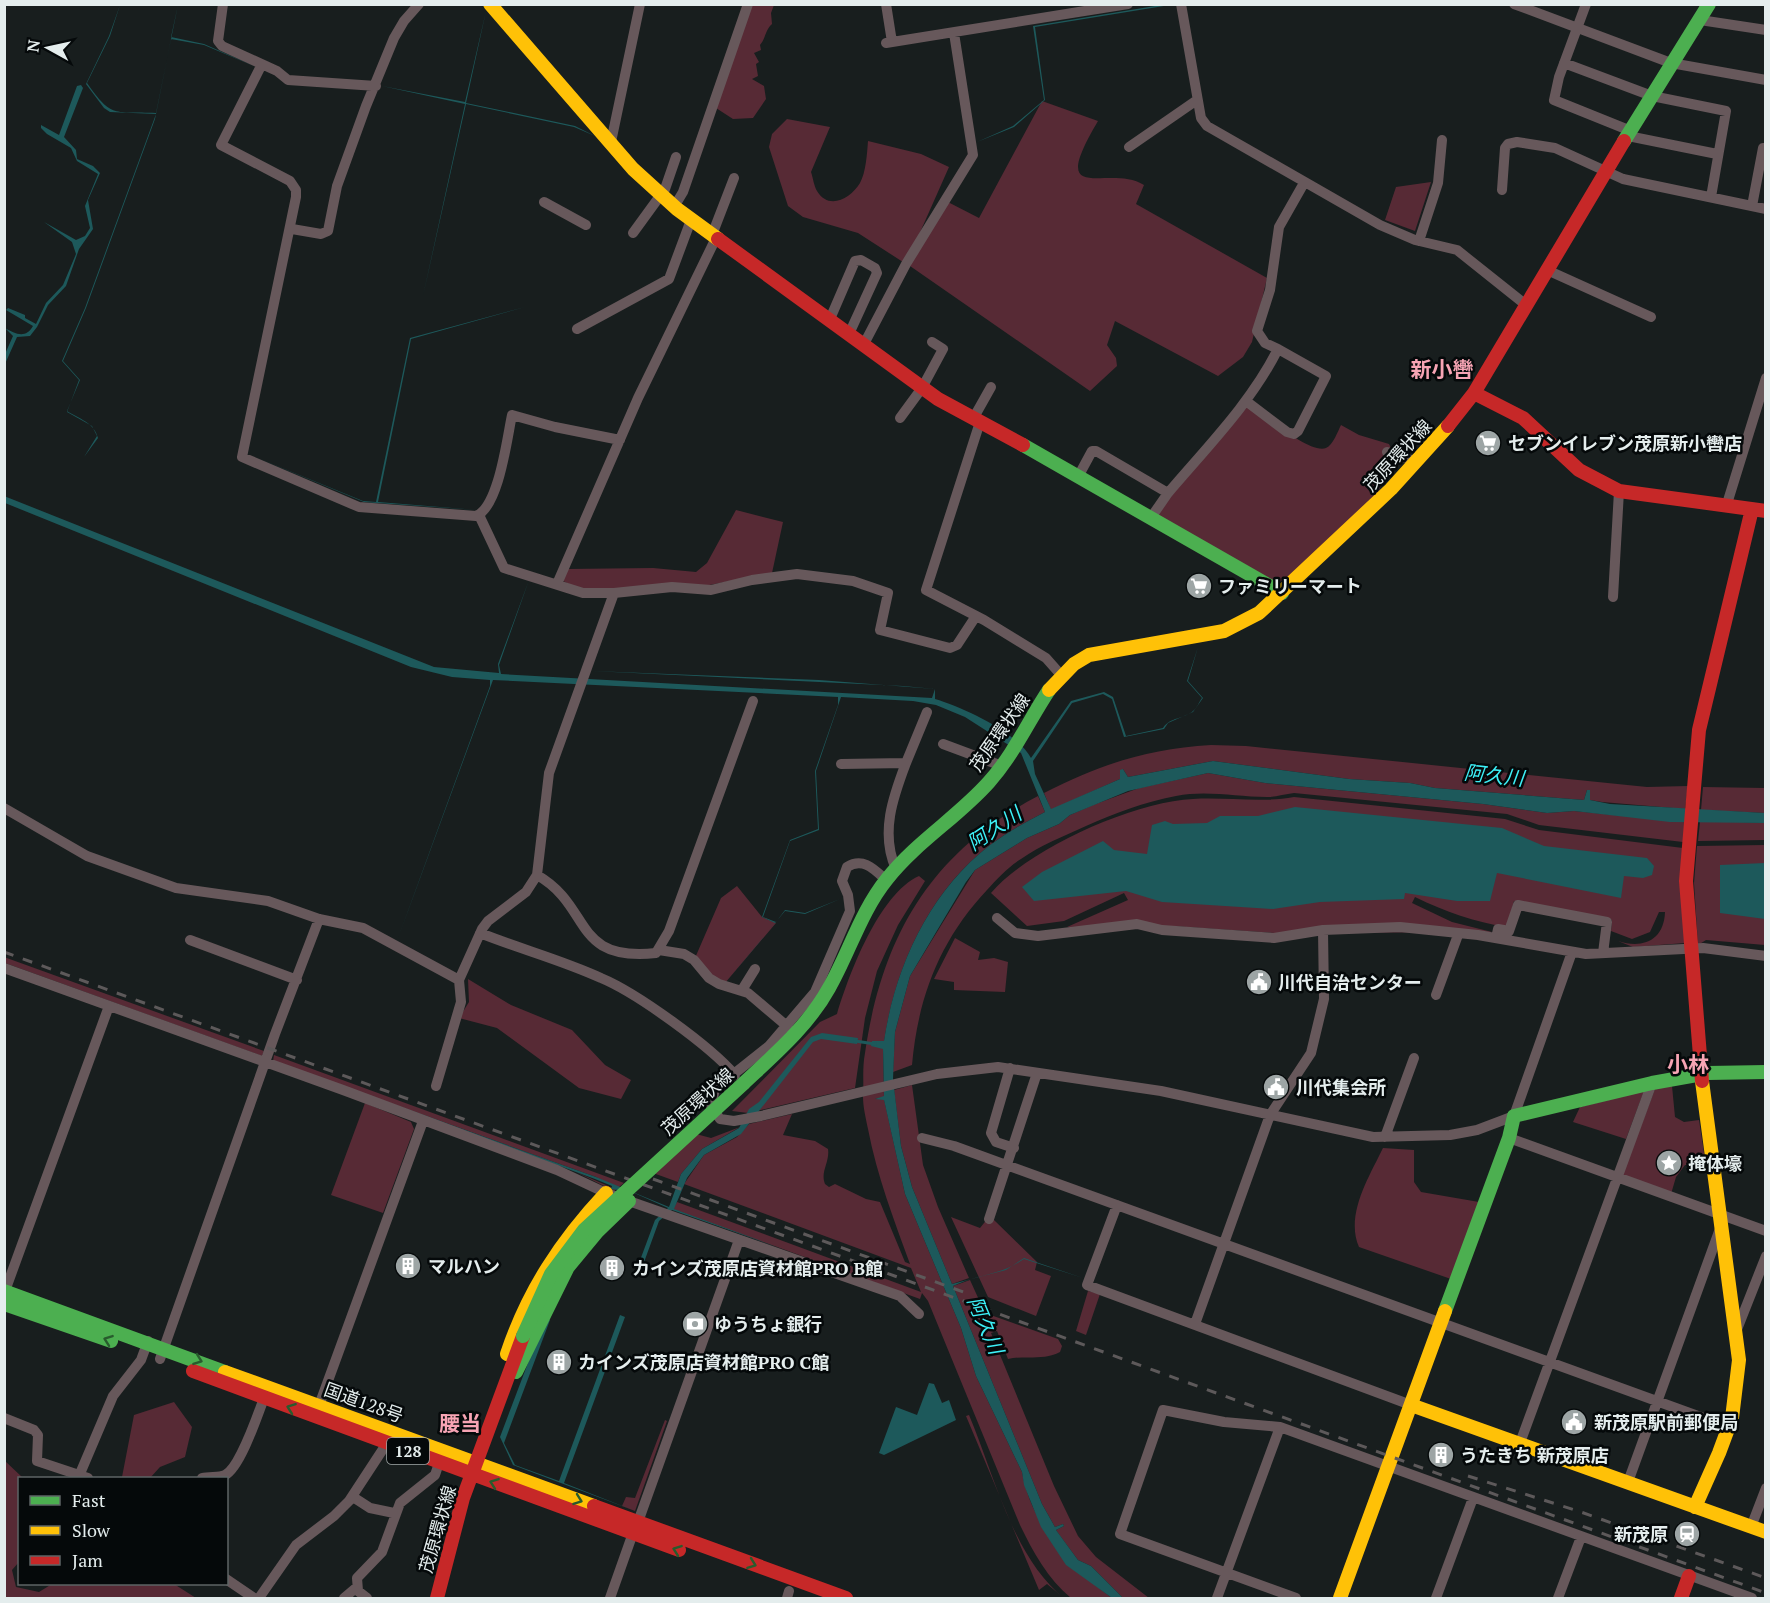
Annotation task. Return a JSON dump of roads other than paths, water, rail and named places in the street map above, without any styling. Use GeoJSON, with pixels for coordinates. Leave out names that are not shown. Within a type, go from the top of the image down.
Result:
{"type":"FeatureCollection","features":[{"type":"Feature","properties":{"kind":"main road"},"geometry":{"type":"LineString","coordinates":[[490,4],[611,142],[675,208],[922,388],[976,421],[1079,475],[1150,519],[1282,593]]}},
{"type":"Feature","properties":{"kind":"main road","name":"茂原環状線"},"geometry":{"type":"LineString","coordinates":[[437,1599],[453,1534],[474,1469],[523,1336],[551,1274],[584,1230],[739,1079],[793,1038],[818,1007],[861,921],[886,880],[976,795],[1002,766],[1061,675],[1073,662],[1089,655],[1224,631],[1259,613],[1418,462],[1473,393],[1605,171],[1709,4]]}},
{"type":"Feature","properties":{"kind":"main road"},"geometry":{"type":"LineString","coordinates":[[1473,393],[1523,418],[1579,470],[1618,490],[1759,510],[1705,703],[1693,786],[1688,842],[1686,881],[1701,1074],[1737,1332],[1739,1377],[1731,1428],[1695,1507]]}},
{"type":"Feature","properties":{"kind":"main road"},"geometry":{"type":"LineString","coordinates":[[1340,1599],[1509,1138],[1514,1116],[1652,1083],[1701,1074],[1766,1072]]}},
{"type":"Feature","properties":{"kind":"main road"},"geometry":{"type":"LineString","coordinates":[[502,1389],[506,1359],[514,1331],[534,1284],[570,1230],[606,1193]]}},
{"type":"Feature","properties":{"kind":"main road"},"geometry":{"type":"LineString","coordinates":[[502,1389],[520,1366],[554,1290],[578,1253],[629,1201]]}},
{"type":"Feature","properties":{"kind":"main road","name":"国道128号"},"geometry":{"type":"LineString","coordinates":[[5,1295],[635,1528],[846,1599]]}},
{"type":"Feature","properties":{"kind":"main road","name":"国道128号"},"geometry":{"type":"LineString","coordinates":[[162,1353],[264,1398],[317,1411],[387,1443],[439,1463],[474,1469]]}},
{"type":"Feature","properties":{"kind":"main road"},"geometry":{"type":"LineString","coordinates":[[1412,1405],[1766,1532]]}},
{"type":"Feature","properties":{"kind":"main road","name":"国道128号"},"geometry":{"type":"LineString","coordinates":[[635,1528],[788,1595],[810,1599]]}},
{"type":"Feature","properties":{"kind":"main road"},"geometry":{"type":"LineString","coordinates":[[1681,1599],[1689,1576]]}},
{"type":"Feature","properties":{"kind":"street"},"geometry":{"type":"LineString","coordinates":[[223,4],[218,43],[261,66],[277,71],[290,81],[376,86]]}},
{"type":"Feature","properties":{"kind":"street"},"geometry":{"type":"LineString","coordinates":[[292,229],[321,234],[328,231],[343,168],[394,38],[419,4]]}},
{"type":"Feature","properties":{"kind":"street"},"geometry":{"type":"LineString","coordinates":[[611,142],[640,4]]}},
{"type":"Feature","properties":{"kind":"street"},"geometry":{"type":"LineString","coordinates":[[675,208],[683,192],[748,4]]}},
{"type":"Feature","properties":{"kind":"street"},"geometry":{"type":"LineString","coordinates":[[886,4],[889,43],[1128,4]]}},
{"type":"Feature","properties":{"kind":"street"},"geometry":{"type":"LineString","coordinates":[[1181,4],[1197,100],[1201,118],[1207,126],[1380,225],[1419,241],[1457,250],[1526,305]]}},
{"type":"Feature","properties":{"kind":"street"},"geometry":{"type":"LineString","coordinates":[[1514,4],[1671,63],[1766,80]]}},
{"type":"Feature","properties":{"kind":"street"},"geometry":{"type":"LineString","coordinates":[[1586,4],[1576,27],[1554,100],[1629,134],[1717,154]]}},
{"type":"Feature","properties":{"kind":"street"},"geometry":{"type":"LineString","coordinates":[[1700,20],[1766,30]]}},
{"type":"Feature","properties":{"kind":"street"},"geometry":{"type":"LineString","coordinates":[[864,344],[906,264],[974,155],[954,33]]}},
{"type":"Feature","properties":{"kind":"street"},"geometry":{"type":"LineString","coordinates":[[1564,63],[1652,96],[1726,111],[1711,197]]}},
{"type":"Feature","properties":{"kind":"street"},"geometry":{"type":"LineString","coordinates":[[261,66],[221,145],[293,184],[296,197],[292,229],[243,457],[358,507],[480,515]]}},
{"type":"Feature","properties":{"kind":"street"},"geometry":{"type":"LineString","coordinates":[[1129,147],[1197,100]]}},
{"type":"Feature","properties":{"kind":"street"},"geometry":{"type":"LineString","coordinates":[[1419,241],[1438,183],[1442,140]]}},
{"type":"Feature","properties":{"kind":"street"},"geometry":{"type":"LineString","coordinates":[[1503,190],[1505,148],[1512,142],[1555,148],[1623,179],[1766,209]]}},
{"type":"Feature","properties":{"kind":"street"},"geometry":{"type":"LineString","coordinates":[[1752,206],[1763,148]]}},
{"type":"Feature","properties":{"kind":"street"},"geometry":{"type":"LineString","coordinates":[[633,233],[665,189],[676,157]]}},
{"type":"Feature","properties":{"kind":"street"},"geometry":{"type":"LineString","coordinates":[[557,584],[714,236],[734,178]]}},
{"type":"Feature","properties":{"kind":"street"},"geometry":{"type":"LineString","coordinates":[[1246,400],[1290,433],[1296,433],[1326,376],[1265,343],[1257,332],[1270,290],[1279,227],[1304,183]]}},
{"type":"Feature","properties":{"kind":"street"},"geometry":{"type":"LineString","coordinates":[[544,202],[586,225]]}},
{"type":"Feature","properties":{"kind":"street"},"geometry":{"type":"LineString","coordinates":[[578,329],[669,279],[690,219]]}},
{"type":"Feature","properties":{"kind":"street"},"geometry":{"type":"LineString","coordinates":[[830,319],[855,261],[861,260],[875,268],[876,273],[849,333]]}},
{"type":"Feature","properties":{"kind":"street"},"geometry":{"type":"LineString","coordinates":[[1547,270],[1621,306],[1651,317]]}},
{"type":"Feature","properties":{"kind":"street"},"geometry":{"type":"LineString","coordinates":[[900,418],[922,388],[943,349],[932,342]]}},
{"type":"Feature","properties":{"kind":"street"},"geometry":{"type":"LineString","coordinates":[[1150,519],[1168,493],[1246,400],[1278,349]]}},
{"type":"Feature","properties":{"kind":"street"},"geometry":{"type":"LineString","coordinates":[[1726,507],[1766,378]]}},
{"type":"Feature","properties":{"kind":"street"},"geometry":{"type":"LineString","coordinates":[[991,387],[976,421],[926,590],[976,616],[1046,658],[1061,675]]}},
{"type":"Feature","properties":{"kind":"street"},"geometry":{"type":"LineString","coordinates":[[480,515],[497,485],[512,415],[555,427],[620,440]]}},
{"type":"Feature","properties":{"kind":"street"},"geometry":{"type":"LineString","coordinates":[[1079,475],[1092,451],[1096,451],[1168,493]]}},
{"type":"Feature","properties":{"kind":"street"},"geometry":{"type":"LineString","coordinates":[[1388,452],[1418,462]]}},
{"type":"Feature","properties":{"kind":"street"},"geometry":{"type":"LineString","coordinates":[[1613,597],[1618,490]]}},
{"type":"Feature","properties":{"kind":"street"},"geometry":{"type":"LineString","coordinates":[[480,515],[504,568],[589,595],[672,587],[711,590],[752,580],[797,574],[853,581],[888,593],[880,630],[950,648],[957,645],[976,616]]}},
{"type":"Feature","properties":{"kind":"street"},"geometry":{"type":"LineString","coordinates":[[436,1086],[461,1002],[459,980],[480,933],[488,921],[525,892],[537,875],[549,773],[614,593]]}},
{"type":"Feature","properties":{"kind":"street"},"geometry":{"type":"LineString","coordinates":[[537,875],[553,886],[596,943],[627,955],[656,953],[669,931],[753,701]]}},
{"type":"Feature","properties":{"kind":"street"},"geometry":{"type":"LineString","coordinates":[[896,869],[892,861],[888,816],[927,712]]}},
{"type":"Feature","properties":{"kind":"street"},"geometry":{"type":"LineString","coordinates":[[943,744],[1002,766]]}},
{"type":"Feature","properties":{"kind":"street"},"geometry":{"type":"LineString","coordinates":[[841,764],[906,763]]}},
{"type":"Feature","properties":{"kind":"street"},"geometry":{"type":"LineString","coordinates":[[4,808],[79,852],[169,886],[268,901],[319,919],[367,930],[459,980]]}},
{"type":"Feature","properties":{"kind":"street"},"geometry":{"type":"LineString","coordinates":[[886,880],[866,864],[859,862],[847,867],[842,881],[850,902],[847,919],[814,992],[788,1027],[739,1079],[715,1089],[710,1100],[716,1116],[727,1121],[761,1116],[912,1080],[986,1068],[1010,1068],[1161,1091],[1357,1135],[1385,1137],[1450,1135],[1477,1130],[1514,1116],[1572,952]]}},
{"type":"Feature","properties":{"kind":"street"},"geometry":{"type":"LineString","coordinates":[[1496,938],[1498,929],[1509,931],[1518,905],[1607,922],[1603,953]]}},
{"type":"Feature","properties":{"kind":"street"},"geometry":{"type":"LineString","coordinates":[[997,918],[1015,933],[1038,936],[1137,924],[1162,930],[1274,938],[1323,930],[1400,927],[1496,938],[1572,952],[1603,953],[1690,948],[1766,956]]}},
{"type":"Feature","properties":{"kind":"street"},"geometry":{"type":"LineString","coordinates":[[162,1353],[319,919]]}},
{"type":"Feature","properties":{"kind":"street"},"geometry":{"type":"LineString","coordinates":[[1195,1324],[1270,1115],[1311,1053],[1317,1035],[1324,999],[1323,930]]}},
{"type":"Feature","properties":{"kind":"street"},"geometry":{"type":"LineString","coordinates":[[480,933],[603,978],[640,1000],[720,1058],[739,1079]]}},
{"type":"Feature","properties":{"kind":"street"},"geometry":{"type":"LineString","coordinates":[[1436,995],[1458,935]]}},
{"type":"Feature","properties":{"kind":"street"},"geometry":{"type":"LineString","coordinates":[[190,940],[297,980]]}},
{"type":"Feature","properties":{"kind":"street"},"geometry":{"type":"LineString","coordinates":[[659,950],[684,954],[694,960],[709,978],[719,984],[742,990],[788,1027]]}},
{"type":"Feature","properties":{"kind":"street"},"geometry":{"type":"LineString","coordinates":[[4,968],[557,1170],[606,1193],[900,1296],[919,1314]]}},
{"type":"Feature","properties":{"kind":"street"},"geometry":{"type":"LineString","coordinates":[[742,990],[755,969]]}},
{"type":"Feature","properties":{"kind":"street"},"geometry":{"type":"LineString","coordinates":[[5,1295],[109,1006]]}},
{"type":"Feature","properties":{"kind":"street"},"geometry":{"type":"LineString","coordinates":[[1385,1137],[1414,1058]]}},
{"type":"Feature","properties":{"kind":"street"},"geometry":{"type":"LineString","coordinates":[[1010,1068],[991,1133],[996,1142],[1014,1148]]}},
{"type":"Feature","properties":{"kind":"street"},"geometry":{"type":"LineString","coordinates":[[989,1219],[1037,1073]]}},
{"type":"Feature","properties":{"kind":"street"},"geometry":{"type":"LineString","coordinates":[[1520,1443],[1652,1083]]}},
{"type":"Feature","properties":{"kind":"street"},"geometry":{"type":"LineString","coordinates":[[317,1411],[423,1121]]}},
{"type":"Feature","properties":{"kind":"street"},"geometry":{"type":"LineString","coordinates":[[922,1138],[946,1143],[1731,1428]]}},
{"type":"Feature","properties":{"kind":"street"},"geometry":{"type":"LineString","coordinates":[[1509,1138],[1616,1177],[1721,1220],[1766,1231]]}},
{"type":"Feature","properties":{"kind":"street"},"geometry":{"type":"LineString","coordinates":[[1117,1205],[1087,1285],[1412,1405]]}},
{"type":"Feature","properties":{"kind":"street"},"geometry":{"type":"LineString","coordinates":[[1628,1482],[1721,1220]]}},
{"type":"Feature","properties":{"kind":"street"},"geometry":{"type":"LineString","coordinates":[[610,1599],[739,1240]]}},
{"type":"Feature","properties":{"kind":"street"},"geometry":{"type":"LineString","coordinates":[[1737,1332],[1766,1256]]}},
{"type":"Feature","properties":{"kind":"street"},"geometry":{"type":"LineString","coordinates":[[4,1418],[34,1430],[38,1435],[37,1461],[84,1477],[113,1396],[146,1347]]}},
{"type":"Feature","properties":{"kind":"street"},"geometry":{"type":"LineString","coordinates":[[223,1477],[238,1461],[264,1398]]}},
{"type":"Feature","properties":{"kind":"street"},"geometry":{"type":"LineString","coordinates":[[1296,1599],[1120,1534],[1163,1410],[1224,1422],[1280,1427],[1752,1599]]}},
{"type":"Feature","properties":{"kind":"street"},"geometry":{"type":"LineString","coordinates":[[1217,1599],[1280,1427]]}},
{"type":"Feature","properties":{"kind":"street"},"geometry":{"type":"LineString","coordinates":[[259,1599],[296,1545],[334,1516],[353,1497],[387,1443]]}},
{"type":"Feature","properties":{"kind":"street"},"geometry":{"type":"LineString","coordinates":[[367,1599],[357,1587],[357,1578],[382,1552],[394,1513],[407,1495],[435,1475],[439,1463]]}},
{"type":"Feature","properties":{"kind":"street"},"geometry":{"type":"LineString","coordinates":[[1751,1527],[1766,1488]]}},
{"type":"Feature","properties":{"kind":"street"},"geometry":{"type":"LineString","coordinates":[[353,1497],[370,1508],[394,1513]]}},
{"type":"Feature","properties":{"kind":"street"},"geometry":{"type":"LineString","coordinates":[[1436,1599],[1473,1498]]}},
{"type":"Feature","properties":{"kind":"street"},"geometry":{"type":"LineString","coordinates":[[1558,1599],[1581,1537]]}},
{"type":"Feature","properties":{"kind":"street"},"geometry":{"type":"LineString","coordinates":[[228,1580],[254,1599]]}},
{"type":"Feature","properties":{"kind":"street"},"geometry":{"type":"LineString","coordinates":[[344,1599],[357,1587]]}},
{"type":"Feature","properties":{"kind":"water"},"geometry":{"type":"Polygon","coordinates":[[[120,5],[110,36],[87,83],[102,103],[115,111],[156,113],[167,59],[156,114],[110,112],[104,108],[86,84],[109,36],[120,5]]]}},
{"type":"Feature","properties":{"kind":"water"},"geometry":{"type":"Polygon","coordinates":[[[1170,5],[1035,27],[1045,100],[1014,127],[977,142],[1013,126],[1044,100],[1033,26],[1170,5]]]}},
{"type":"Feature","properties":{"kind":"water"},"geometry":{"type":"Polygon","coordinates":[[[486,11],[466,103],[575,126],[595,136],[574,127],[466,104],[423,296],[465,104],[382,86],[465,102],[486,11]]]}},
{"type":"Feature","properties":{"kind":"water"},"geometry":{"type":"Polygon","coordinates":[[[171,37],[204,44],[256,67],[204,45],[171,39],[171,37]]]}},
{"type":"Feature","properties":{"kind":"water"},"geometry":{"type":"Polygon","coordinates":[[[81,85],[83,88],[64,137],[76,150],[77,159],[93,166],[100,173],[88,200],[93,229],[79,249],[66,286],[48,305],[30,336],[17,337],[5,364],[5,354],[13,336],[5,328],[24,334],[33,326],[6,310],[8,308],[25,315],[25,318],[36,324],[46,303],[63,285],[76,254],[72,242],[44,222],[76,240],[85,236],[90,228],[85,206],[98,174],[77,161],[71,148],[41,128],[41,125],[59,135],[77,86],[81,85]]]}},
{"type":"Feature","properties":{"kind":"water"},"geometry":{"type":"Polygon","coordinates":[[[156,114],[86,308],[63,361],[80,380],[71,403],[79,380],[62,361],[85,308],[156,114]]]}},
{"type":"Feature","properties":{"kind":"water"},"geometry":{"type":"Polygon","coordinates":[[[525,307],[411,339],[378,502],[477,510],[364,502],[248,454],[363,501],[376,502],[410,338],[525,307]]]}},
{"type":"Feature","properties":{"kind":"water"},"geometry":{"type":"Polygon","coordinates":[[[93,428],[96,433],[98,438],[84,457],[97,436],[93,428]]]}},
{"type":"Feature","properties":{"kind":"water"},"geometry":{"type":"Polygon","coordinates":[[[4,496],[434,667],[499,673],[498,664],[529,580],[499,665],[501,674],[932,698],[935,689],[935,699],[989,722],[1014,739],[1031,758],[1071,701],[1104,692],[1113,697],[1126,736],[1163,728],[1166,724],[1169,722],[1183,716],[1168,723],[1164,729],[1124,737],[1112,699],[1103,694],[1072,703],[1033,761],[1035,774],[1051,809],[1120,779],[1120,770],[1123,769],[1128,777],[1213,761],[1349,779],[1584,800],[1587,790],[1590,790],[1590,800],[1610,804],[1765,813],[1765,823],[1670,822],[1574,811],[1547,813],[1483,804],[1265,783],[1208,773],[1128,791],[1070,815],[1059,824],[1027,838],[975,870],[910,976],[895,1032],[893,1079],[901,1146],[912,1187],[952,1284],[974,1278],[953,1286],[1042,1504],[1055,1527],[1063,1524],[1064,1526],[1056,1530],[1078,1560],[1091,1566],[1123,1598],[1112,1598],[1066,1565],[1041,1527],[1024,1485],[1022,1472],[976,1376],[961,1328],[905,1194],[884,1100],[875,1099],[884,1096],[883,1049],[871,1046],[872,1041],[884,1041],[897,986],[918,933],[949,885],[968,864],[1010,831],[1045,812],[1021,753],[965,717],[936,705],[913,701],[841,697],[816,771],[819,830],[790,841],[763,917],[776,922],[728,980],[775,923],[762,917],[790,840],[818,829],[815,771],[838,705],[838,697],[493,680],[397,941],[490,686],[490,680],[452,677],[411,667],[5,503],[4,496]]]}},
{"type":"Feature","properties":{"kind":"water"},"geometry":{"type":"Polygon","coordinates":[[[1198,647],[1188,681],[1203,698],[1196,708],[1202,698],[1187,681],[1198,647]]]}},
{"type":"Feature","properties":{"kind":"water"},"geometry":{"type":"Polygon","coordinates":[[[592,671],[819,680],[885,685],[592,671]]]}},
{"type":"Feature","properties":{"kind":"water"},"geometry":{"type":"Polygon","coordinates":[[[1295,807],[1502,828],[1544,846],[1647,858],[1654,866],[1652,875],[1643,878],[1624,876],[1621,898],[1497,873],[1490,901],[1457,901],[1405,893],[1404,899],[1320,902],[1273,909],[1162,902],[1126,891],[1034,901],[1022,887],[1042,872],[1103,841],[1114,850],[1147,854],[1152,825],[1165,821],[1173,824],[1207,823],[1220,816],[1258,816],[1295,807]]]}},
{"type":"Feature","properties":{"kind":"water"},"geometry":{"type":"Polygon","coordinates":[[[1765,863],[1765,919],[1720,913],[1720,865],[1765,863]]]}},
{"type":"Feature","properties":{"kind":"water"},"geometry":{"type":"Polygon","coordinates":[[[840,899],[805,914],[785,911],[777,921],[785,910],[805,913],[840,899]]]}},
{"type":"Feature","properties":{"kind":"water"},"geometry":{"type":"Polygon","coordinates":[[[822,1033],[858,1038],[857,1044],[821,1039],[813,1042],[741,1134],[704,1155],[687,1178],[674,1209],[780,1248],[672,1210],[659,1221],[643,1265],[639,1263],[655,1220],[668,1208],[632,1192],[611,1189],[612,1186],[595,1179],[276,1062],[596,1177],[669,1207],[681,1174],[702,1149],[739,1128],[749,1109],[759,1102],[811,1037],[822,1033]]]}},
{"type":"Feature","properties":{"kind":"water"},"geometry":{"type":"Polygon","coordinates":[[[1024,1258],[1083,1278],[1024,1259],[1013,1266],[1024,1258]]]}},
{"type":"Feature","properties":{"kind":"water"},"geometry":{"type":"Polygon","coordinates":[[[620,1315],[625,1317],[564,1483],[630,1509],[513,1465],[500,1437],[545,1318],[550,1320],[504,1443],[515,1465],[559,1481],[620,1315]]]}},
{"type":"Feature","properties":{"kind":"water"},"geometry":{"type":"Polygon","coordinates":[[[929,1383],[934,1384],[942,1403],[949,1400],[956,1420],[884,1455],[879,1453],[896,1407],[917,1415],[929,1383]]]}},
{"type":"Feature","properties":{"kind":"waterway"},"geometry":{"type":"LineString","coordinates":[[855,1041],[875,1044]]}},
{"type":"Feature","properties":{"kind":"railway"},"geometry":{"type":"LineString","coordinates":[[4,952],[1766,1593]]}},
{"type":"Feature","properties":{"kind":"railway"},"geometry":{"type":"LineString","coordinates":[[653,1179],[966,1293]]}},
{"type":"Feature","properties":{"kind":"railway"},"geometry":{"type":"LineString","coordinates":[[1468,1476],[1578,1511],[1766,1578]]}},
{"type":"Feature","properties":{"kind":"place","name":"セブンイレブン茂原新小轡店"},"geometry":{"type":"Point","coordinates":[1488,443]}},
{"type":"Feature","properties":{"kind":"place","name":"ファミリーマート"},"geometry":{"type":"Point","coordinates":[1199,586]}},
{"type":"Feature","properties":{"kind":"place","name":"川代自治センター"},"geometry":{"type":"Point","coordinates":[1259,982]}},
{"type":"Feature","properties":{"kind":"place","name":"川代集会所"},"geometry":{"type":"Point","coordinates":[1276,1087]}},
{"type":"Feature","properties":{"kind":"place","name":"掩体壕"},"geometry":{"type":"Point","coordinates":[1669,1163]}},
{"type":"Feature","properties":{"kind":"place","name":"マルハン"},"geometry":{"type":"Point","coordinates":[408,1266]}},
{"type":"Feature","properties":{"kind":"place","name":"カインズ茂原店資材館PRO B館"},"geometry":{"type":"Point","coordinates":[612,1268]}},
{"type":"Feature","properties":{"kind":"place","name":"ゆうちょ銀行"},"geometry":{"type":"Point","coordinates":[695,1324]}},
{"type":"Feature","properties":{"kind":"place","name":"カインズ茂原店資材館PRO C館"},"geometry":{"type":"Point","coordinates":[559,1362]}},
{"type":"Feature","properties":{"kind":"place","name":"新茂原駅前郵便局"},"geometry":{"type":"Point","coordinates":[1574,1422]}},
{"type":"Feature","properties":{"kind":"place","name":"うたきち 新茂原店"},"geometry":{"type":"Point","coordinates":[1441,1455]}},
{"type":"Feature","properties":{"kind":"place","name":"新茂原"},"geometry":{"type":"Point","coordinates":[1687,1534]}},
{"type":"Feature","properties":{"kind":"district","name":"新小轡"},"geometry":{"type":"Point","coordinates":[1442,369]}},
{"type":"Feature","properties":{"kind":"district","name":"小林"},"geometry":{"type":"Point","coordinates":[1688,1064]}},
{"type":"Feature","properties":{"kind":"district","name":"腰当"},"geometry":{"type":"Point","coordinates":[460,1423]}},
{"type":"Feature","properties":{"kind":"water label","name":"阿久川"},"geometry":{"type":"Point","coordinates":[1494,775]}},
{"type":"Feature","properties":{"kind":"water label","name":"阿久川"},"geometry":{"type":"Point","coordinates":[994,828]}},
{"type":"Feature","properties":{"kind":"water label","name":"阿久川"},"geometry":{"type":"Point","coordinates":[986,1325]}}]}
